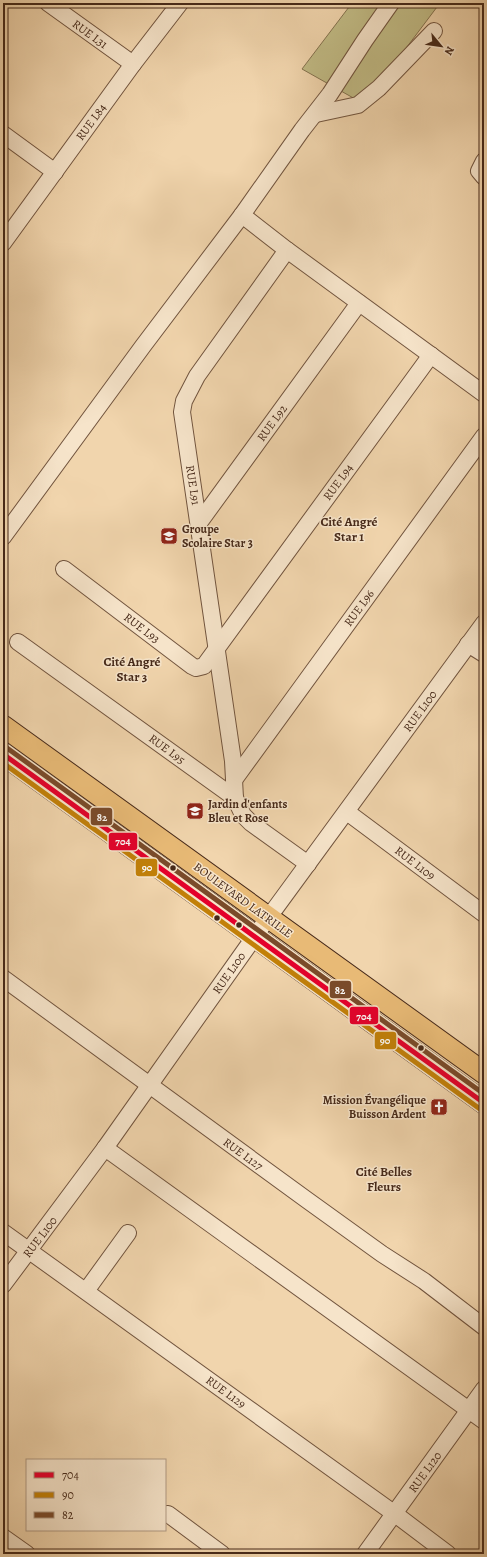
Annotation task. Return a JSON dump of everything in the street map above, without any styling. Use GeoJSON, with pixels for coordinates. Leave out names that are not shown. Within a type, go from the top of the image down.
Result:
{"type":"FeatureCollection","features":[{"type":"Feature","properties":{"kind":"main road","name":"BOULEVARD LATRILLE"},"geometry":{"type":"LineString","coordinates":[[3,726],[484,1073]]}},
{"type":"Feature","properties":{"kind":"main road","name":"BOULEVARD LATRILLE"},"geometry":{"type":"LineString","coordinates":[[3,754],[484,1103]]}},
{"type":"Feature","properties":{"kind":"street","name":"RUE L31"},"geometry":{"type":"LineString","coordinates":[[48,3],[133,64]]}},
{"type":"Feature","properties":{"kind":"street","name":"RUE L84"},"geometry":{"type":"LineString","coordinates":[[3,243],[133,64],[180,3]]}},
{"type":"Feature","properties":{"kind":"street"},"geometry":{"type":"LineString","coordinates":[[3,536],[316,114],[391,3]]}},
{"type":"Feature","properties":{"kind":"street"},"geometry":{"type":"LineString","coordinates":[[316,114],[358,105],[379,88],[434,31]]}},
{"type":"Feature","properties":{"kind":"street"},"geometry":{"type":"LineString","coordinates":[[3,134],[55,172]]}},
{"type":"Feature","properties":{"kind":"street"},"geometry":{"type":"LineString","coordinates":[[242,215],[287,250],[484,394]]}},
{"type":"Feature","properties":{"kind":"street","name":"RUE L91"},"geometry":{"type":"LineString","coordinates":[[234,798],[233,761],[182,412],[184,401],[197,376],[287,250]]}},
{"type":"Feature","properties":{"kind":"street","name":"RUE L92"},"geometry":{"type":"LineString","coordinates":[[199,523],[360,302]]}},
{"type":"Feature","properties":{"kind":"street","name":"RUE L94"},"geometry":{"type":"LineString","coordinates":[[217,648],[431,355]]}},
{"type":"Feature","properties":{"kind":"street","name":"RUE L96"},"geometry":{"type":"LineString","coordinates":[[234,780],[484,436]]}},
{"type":"Feature","properties":{"kind":"street","name":"RUE L93"},"geometry":{"type":"LineString","coordinates":[[64,570],[192,666],[200,668],[204,666],[217,648]]}},
{"type":"Feature","properties":{"kind":"street","name":"RUE L100"},"geometry":{"type":"LineString","coordinates":[[3,1285],[30,1251],[105,1148],[255,936],[484,623]]}},
{"type":"Feature","properties":{"kind":"street","name":"RUE L95"},"geometry":{"type":"LineString","coordinates":[[18,642],[234,798],[243,815],[251,823],[308,864]]}},
{"type":"Feature","properties":{"kind":"street"},"geometry":{"type":"LineString","coordinates":[[468,644],[484,654]]}},
{"type":"Feature","properties":{"kind":"street","name":"RUE L109"},"geometry":{"type":"LineString","coordinates":[[347,812],[484,914]]}},
{"type":"Feature","properties":{"kind":"street","name":"RUE L127"},"geometry":{"type":"LineString","coordinates":[[3,978],[97,1046],[149,1086],[357,1236],[424,1281],[484,1327]]}},
{"type":"Feature","properties":{"kind":"street"},"geometry":{"type":"LineString","coordinates":[[105,1148],[484,1421]]}},
{"type":"Feature","properties":{"kind":"street","name":"RUE L129"},"geometry":{"type":"LineString","coordinates":[[3,1232],[395,1514],[448,1554]]}},
{"type":"Feature","properties":{"kind":"street"},"geometry":{"type":"LineString","coordinates":[[86,1291],[128,1234]]}},
{"type":"Feature","properties":{"kind":"street","name":"RUE L120"},"geometry":{"type":"LineString","coordinates":[[365,1554],[484,1389]]}},
{"type":"Feature","properties":{"kind":"street"},"geometry":{"type":"LineString","coordinates":[[168,1514],[222,1554]]}},
{"type":"Feature","properties":{"kind":"street"},"geometry":{"type":"LineString","coordinates":[[3,1537],[26,1554]]}},
{"type":"Feature","properties":{"kind":"shaded area"},"geometry":{"type":"Polygon","coordinates":[[[352,3],[440,3],[364,104],[302,69],[352,3]]]}},
{"type":"Feature","properties":{"kind":"transit line","name":"82"},"geometry":{"type":"LineString","coordinates":[[7,748],[484,1094]]}},
{"type":"Feature","properties":{"kind":"transit line","name":"704"},"geometry":{"type":"LineString","coordinates":[[3,754],[484,1103]]}},
{"type":"Feature","properties":{"kind":"transit line","name":"90"},"geometry":{"type":"LineString","coordinates":[[3,763],[480,1109]]}},
{"type":"Feature","properties":{"kind":"place","name":"Groupe Scolaire Star 3"},"geometry":{"type":"Point","coordinates":[169,536]}},
{"type":"Feature","properties":{"kind":"place","name":"Jardin d'enfants Bleu et Rose"},"geometry":{"type":"Point","coordinates":[195,811]}},
{"type":"Feature","properties":{"kind":"place","name":"Mission Évangélique Buisson Ardent"},"geometry":{"type":"Point","coordinates":[439,1107]}},
{"type":"Feature","properties":{"kind":"district","name":"Cité Angré Star 1"},"geometry":{"type":"Point","coordinates":[349,528]}},
{"type":"Feature","properties":{"kind":"district","name":"Cité Angré Star 3"},"geometry":{"type":"Point","coordinates":[132,668]}},
{"type":"Feature","properties":{"kind":"district","name":"Cité Belles Fleurs"},"geometry":{"type":"Point","coordinates":[384,1178]}}]}
